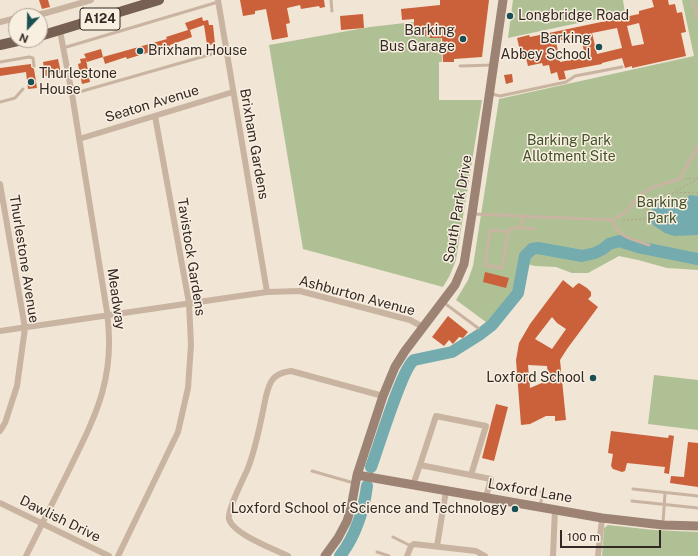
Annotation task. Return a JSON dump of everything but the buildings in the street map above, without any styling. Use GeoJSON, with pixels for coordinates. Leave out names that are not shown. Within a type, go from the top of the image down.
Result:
{"type":"FeatureCollection","features":[{"type":"Feature","properties":{"kind":"main road","name":"A124"},"geometry":{"type":"LineString","coordinates":[[48,34],[158,0]]}},
{"type":"Feature","properties":{"kind":"street"},"geometry":{"type":"LineString","coordinates":[[48,12],[91,0]]}},
{"type":"Feature","properties":{"kind":"street","name":"South Park Drive"},"geometry":{"type":"LineString","coordinates":[[325,556],[338,538],[347,521],[356,479],[394,367],[443,302],[455,285],[460,274],[467,247],[503,0]]}},
{"type":"Feature","properties":{"kind":"street","name":"Brixham Gardens"},"geometry":{"type":"LineString","coordinates":[[218,1],[267,292]]}},
{"type":"Feature","properties":{"kind":"street","name":"Meadway"},"geometry":{"type":"LineString","coordinates":[[26,556],[92,423],[101,400],[109,362],[110,340],[108,315],[72,94],[60,31]]}},
{"type":"Feature","properties":{"kind":"street","name":"Seaton Avenue"},"geometry":{"type":"LineString","coordinates":[[79,139],[233,92]]}},
{"type":"Feature","properties":{"kind":"street","name":"Tavistock Gardens"},"geometry":{"type":"LineString","coordinates":[[118,556],[178,432],[188,388],[191,345],[189,303],[155,116]]}},
{"type":"Feature","properties":{"kind":"street","name":"Thurlestone Avenue"},"geometry":{"type":"LineString","coordinates":[[0,184],[25,328],[17,386],[0,431]]}},
{"type":"Feature","properties":{"kind":"street","name":"Ashburton Avenue"},"geometry":{"type":"LineString","coordinates":[[0,332],[267,292],[300,291],[410,320],[423,327]]}},
{"type":"Feature","properties":{"kind":"street"},"geometry":{"type":"LineString","coordinates":[[288,556],[243,535],[234,528],[229,519],[231,509],[248,466],[257,437],[268,389],[272,380],[277,374],[291,371],[383,396]]}},
{"type":"Feature","properties":{"kind":"street"},"geometry":{"type":"LineString","coordinates":[[414,485],[436,416],[486,426],[471,475]]}},
{"type":"Feature","properties":{"kind":"street"},"geometry":{"type":"LineString","coordinates":[[420,465],[491,478],[486,497]]}},
{"type":"Feature","properties":{"kind":"street","name":"Loxford Lane"},"geometry":{"type":"LineString","coordinates":[[356,479],[369,477],[602,518],[663,525],[698,526]]}},
{"type":"Feature","properties":{"kind":"street"},"geometry":{"type":"LineString","coordinates":[[437,546],[446,490]]}},
{"type":"Feature","properties":{"kind":"street","name":"Dawlish Drive"},"geometry":{"type":"LineString","coordinates":[[0,503],[109,556]]}},
{"type":"Feature","properties":{"kind":"street"},"geometry":{"type":"LineString","coordinates":[[553,556],[555,509]]}},
{"type":"Feature","properties":{"kind":"street"},"geometry":{"type":"LineString","coordinates":[[598,556],[602,518]]}},
{"type":"Feature","properties":{"kind":"street"},"geometry":{"type":"LineString","coordinates":[[407,556],[411,546],[414,544],[476,552],[485,556]]}},
{"type":"Feature","properties":{"kind":"lane"},"geometry":{"type":"LineString","coordinates":[[331,0],[332,11]]}},
{"type":"Feature","properties":{"kind":"lane"},"geometry":{"type":"LineString","coordinates":[[692,0],[698,19]]}},
{"type":"Feature","properties":{"kind":"lane"},"geometry":{"type":"LineString","coordinates":[[63,48],[218,1]]}},
{"type":"Feature","properties":{"kind":"lane"},"geometry":{"type":"LineString","coordinates":[[72,94],[226,50]]}},
{"type":"Feature","properties":{"kind":"lane"},"geometry":{"type":"LineString","coordinates":[[0,62],[29,57],[33,58],[34,66]]}},
{"type":"Feature","properties":{"kind":"lane"},"geometry":{"type":"LineString","coordinates":[[460,66],[494,65]]}},
{"type":"Feature","properties":{"kind":"lane"},"geometry":{"type":"LineString","coordinates":[[490,94],[500,96],[521,92],[566,82],[575,76],[622,67]]}},
{"type":"Feature","properties":{"kind":"lane"},"geometry":{"type":"LineString","coordinates":[[0,102],[14,98],[23,89]]}},
{"type":"Feature","properties":{"kind":"lane"},"geometry":{"type":"LineString","coordinates":[[472,214],[612,220],[626,212],[640,195],[651,188],[679,179],[698,146]]}},
{"type":"Feature","properties":{"kind":"lane"},"geometry":{"type":"LineString","coordinates":[[522,228],[523,216]]}},
{"type":"Feature","properties":{"kind":"lane"},"geometry":{"type":"LineString","coordinates":[[612,220],[615,229],[627,237],[649,245]]}},
{"type":"Feature","properties":{"kind":"lane"},"geometry":{"type":"LineString","coordinates":[[508,232],[490,230],[485,265],[502,268],[508,232],[510,229],[534,229]]}},
{"type":"Feature","properties":{"kind":"lane"},"geometry":{"type":"LineString","coordinates":[[443,302],[478,328]]}},
{"type":"Feature","properties":{"kind":"lane"},"geometry":{"type":"LineString","coordinates":[[312,471],[356,479]]}},
{"type":"Feature","properties":{"kind":"lane"},"geometry":{"type":"LineString","coordinates":[[633,489],[698,496]]}},
{"type":"Feature","properties":{"kind":"lane"},"geometry":{"type":"LineString","coordinates":[[540,506],[542,496],[541,492]]}},
{"type":"Feature","properties":{"kind":"lane"},"geometry":{"type":"LineString","coordinates":[[663,525],[665,493]]}},
{"type":"Feature","properties":{"kind":"lane"},"geometry":{"type":"LineString","coordinates":[[632,501],[698,508]]}},
{"type":"Feature","properties":{"kind":"lane"},"geometry":{"type":"LineString","coordinates":[[393,537],[411,546]]}},
{"type":"Feature","properties":{"kind":"lane"},"geometry":{"type":"LineString","coordinates":[[377,552],[389,556]]}},
{"type":"Feature","properties":{"kind":"path"},"geometry":{"type":"LineString","coordinates":[[679,179],[698,179]]}},
{"type":"Feature","properties":{"kind":"path"},"geometry":{"type":"LineString","coordinates":[[674,192],[698,179]]}},
{"type":"Feature","properties":{"kind":"path"},"geometry":{"type":"LineString","coordinates":[[612,220],[647,219],[649,206],[653,200],[665,194],[674,192],[698,193]]}},
{"type":"Feature","properties":{"kind":"green space"},"geometry":{"type":"Polygon","coordinates":[[[513,0],[623,0],[625,13],[508,38],[513,0]]]}},
{"type":"Feature","properties":{"kind":"green space"},"geometry":{"type":"Polygon","coordinates":[[[682,0],[698,0],[698,258],[620,239],[612,241],[597,250],[584,254],[550,247],[534,247],[527,251],[523,258],[516,292],[490,325],[456,300],[468,280],[473,266],[499,99],[694,56],[682,0]]]}},
{"type":"Feature","properties":{"kind":"green space"},"geometry":{"type":"Polygon","coordinates":[[[440,19],[442,62],[439,62],[439,100],[482,100],[456,260],[443,287],[303,249],[269,45],[370,27],[440,19]]]}},
{"type":"Feature","properties":{"kind":"green space"},"geometry":{"type":"Polygon","coordinates":[[[617,245],[698,262],[698,270],[667,268],[619,256],[588,273],[572,273],[556,267],[527,264],[529,255],[535,252],[586,259],[598,256],[617,245]]]}},
{"type":"Feature","properties":{"kind":"green space"},"geometry":{"type":"Polygon","coordinates":[[[654,375],[698,380],[698,430],[648,424],[654,375]]]}},
{"type":"Feature","properties":{"kind":"green space"},"geometry":{"type":"Polygon","coordinates":[[[608,525],[654,530],[698,532],[698,556],[602,556],[604,528],[608,525]]]}},
{"type":"Feature","properties":{"kind":"water"},"geometry":{"type":"Polygon","coordinates":[[[690,195],[698,196],[698,235],[674,236],[665,233],[653,225],[651,215],[653,208],[664,201],[685,198],[690,195]]]}},
{"type":"Feature","properties":{"kind":"waterway"},"geometry":{"type":"LineString","coordinates":[[371,467],[397,393],[409,366],[414,360],[452,352],[492,325],[518,293],[525,256],[532,249],[538,248],[582,256],[595,253],[609,244],[619,241],[638,247],[698,259]]}},
{"type":"Feature","properties":{"kind":"waterway"},"geometry":{"type":"LineString","coordinates":[[340,556],[358,523],[364,504],[367,486]]}},
{"type":"Feature","properties":{"kind":"place","name":"Longbridge Road"},"geometry":{"type":"Point","coordinates":[510,16]}},
{"type":"Feature","properties":{"kind":"place","name":"Barking Bus Garage"},"geometry":{"type":"Point","coordinates":[463,39]}},
{"type":"Feature","properties":{"kind":"place","name":"Barking Abbey School"},"geometry":{"type":"Point","coordinates":[599,47]}},
{"type":"Feature","properties":{"kind":"place","name":"Brixham House"},"geometry":{"type":"Point","coordinates":[140,51]}},
{"type":"Feature","properties":{"kind":"place","name":"Thurlestone House"},"geometry":{"type":"Point","coordinates":[31,82]}},
{"type":"Feature","properties":{"kind":"place","name":"Loxford School"},"geometry":{"type":"Point","coordinates":[593,378]}},
{"type":"Feature","properties":{"kind":"place","name":"Loxford School of Science and Technology"},"geometry":{"type":"Point","coordinates":[515,509]}},
{"type":"Feature","properties":{"kind":"park label","name":"Barking Park Allotment Site"},"geometry":{"type":"Point","coordinates":[569,150]}},
{"type":"Feature","properties":{"kind":"park label","name":"Barking Park"},"geometry":{"type":"Point","coordinates":[662,212]}}]}
